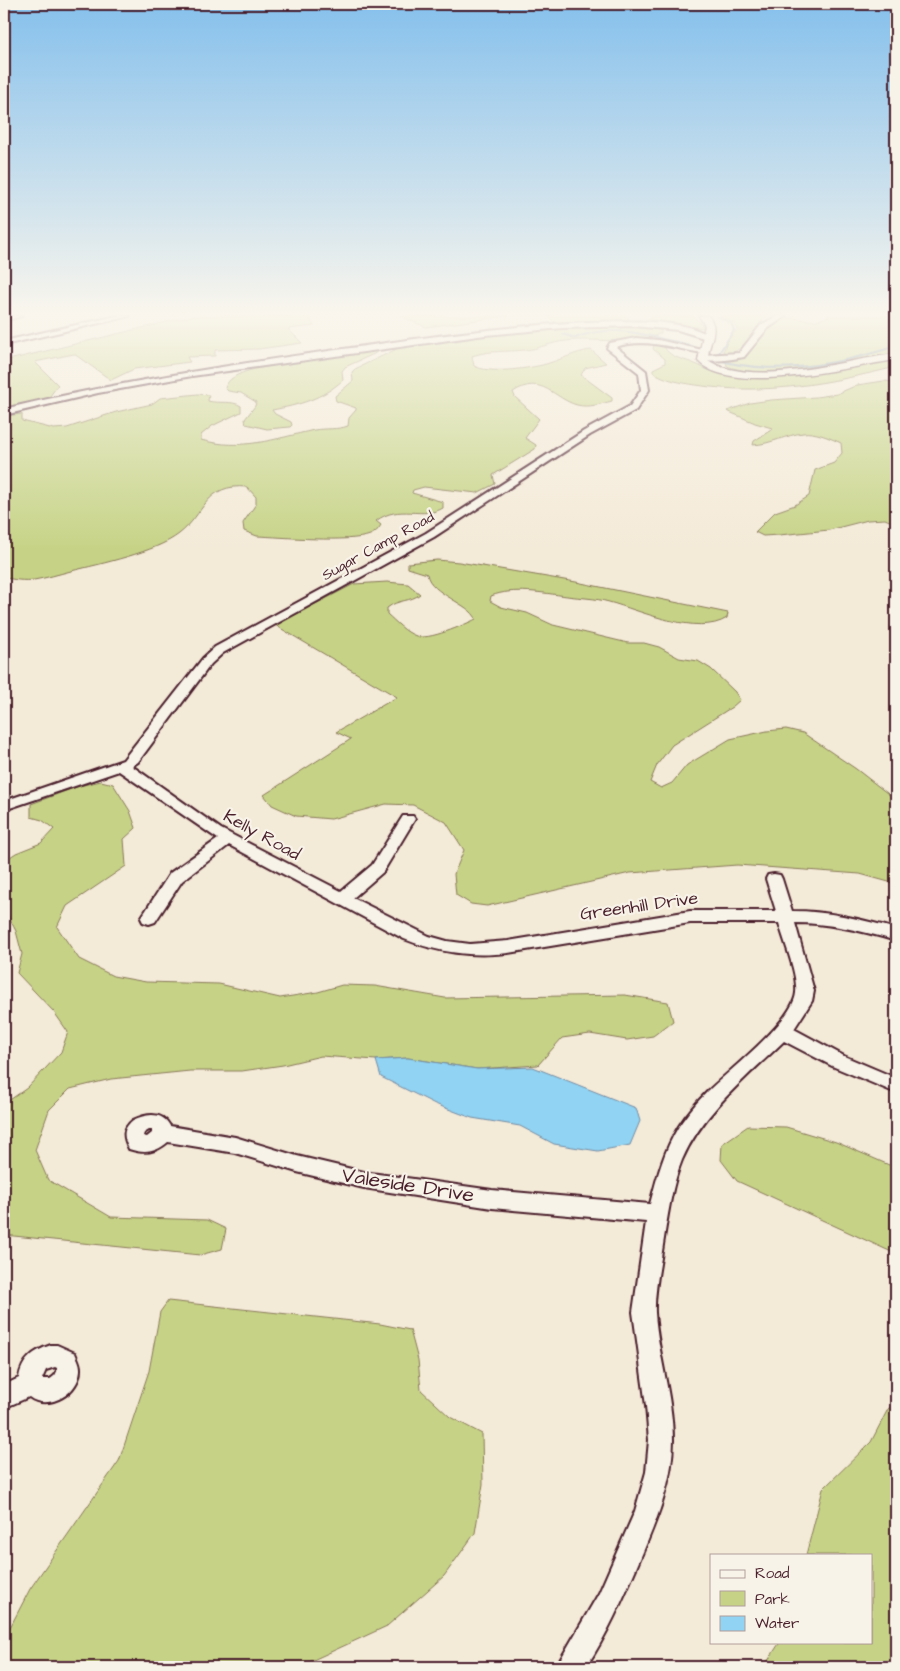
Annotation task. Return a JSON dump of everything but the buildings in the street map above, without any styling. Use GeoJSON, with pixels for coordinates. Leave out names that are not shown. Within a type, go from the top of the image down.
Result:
{"type":"FeatureCollection","features":[{"type":"Feature","properties":{"kind":"street"},"geometry":{"type":"LineString","coordinates":[[4,412],[79,394]]}},
{"type":"Feature","properties":{"kind":"street","name":"Sugar Camp Road"},"geometry":{"type":"LineString","coordinates":[[4,806],[122,766],[133,759],[207,661],[219,650],[430,535],[582,436],[634,408],[644,394]]}},
{"type":"Feature","properties":{"kind":"street","name":"Kelly Road"},"geometry":{"type":"LineString","coordinates":[[122,766],[228,839],[392,925]]}},
{"type":"Feature","properties":{"kind":"street"},"geometry":{"type":"LineString","coordinates":[[343,898],[378,868],[408,819]]}},
{"type":"Feature","properties":{"kind":"street"},"geometry":{"type":"LineString","coordinates":[[149,918],[176,877],[228,839]]}},
{"type":"Feature","properties":{"kind":"street"},"geometry":{"type":"LineString","coordinates":[[570,1667],[590,1637],[608,1602],[647,1512],[658,1472],[661,1440],[658,1406],[644,1312],[658,1214],[671,1162],[686,1132],[713,1098],[783,1031],[800,1009],[804,991],[802,974],[774,879]]}},
{"type":"Feature","properties":{"kind":"street","name":"Greenhill Drive"},"geometry":{"type":"LineString","coordinates":[[392,925],[432,944],[453,949],[473,950],[508,947],[678,918],[785,917],[839,920],[896,935]]}},
{"type":"Feature","properties":{"kind":"street"},"geometry":{"type":"LineString","coordinates":[[783,1031],[810,1048],[842,1064],[896,1086]]}},
{"type":"Feature","properties":{"kind":"street","name":"Valeside Drive"},"geometry":{"type":"LineString","coordinates":[[162,1133],[235,1145],[297,1164],[364,1180],[492,1199],[658,1214]]}},
{"type":"Feature","properties":{"kind":"street"},"geometry":{"type":"LineString","coordinates":[[4,1398],[31,1384]]}},
{"type":"Feature","properties":{"kind":"green space"},"geometry":{"type":"Polygon","coordinates":[[[4,394],[51,394],[47,400],[4,411],[4,394]]]}},
{"type":"Feature","properties":{"kind":"green space"},"geometry":{"type":"Polygon","coordinates":[[[198,394],[209,395],[208,401],[237,404],[241,406],[241,412],[212,426],[201,435],[201,440],[216,443],[244,444],[314,430],[348,426],[349,418],[356,408],[336,401],[335,396],[337,394],[514,394],[539,419],[525,438],[536,445],[535,449],[493,475],[495,484],[477,493],[424,487],[413,490],[412,493],[443,502],[443,508],[427,513],[393,513],[376,521],[381,525],[370,535],[347,539],[257,536],[244,531],[243,523],[256,504],[256,497],[247,487],[233,487],[222,490],[207,501],[188,526],[179,534],[142,552],[39,579],[22,580],[4,577],[4,416],[22,414],[22,421],[54,429],[67,428],[116,412],[152,404],[160,398],[198,394]]]}},
{"type":"Feature","properties":{"kind":"green space"},"geometry":{"type":"Polygon","coordinates":[[[243,394],[323,394],[292,406],[272,410],[275,414],[291,422],[292,425],[290,427],[267,429],[246,424],[245,419],[256,402],[243,394]]]}},
{"type":"Feature","properties":{"kind":"green space"},"geometry":{"type":"Polygon","coordinates":[[[555,394],[607,394],[612,398],[612,401],[590,406],[581,406],[555,394]]]}},
{"type":"Feature","properties":{"kind":"green space"},"geometry":{"type":"Polygon","coordinates":[[[837,394],[896,394],[896,527],[894,523],[885,519],[868,520],[829,530],[779,535],[763,536],[755,532],[775,512],[795,505],[809,496],[815,470],[834,463],[842,453],[841,443],[822,435],[807,433],[753,445],[754,441],[772,428],[727,411],[750,403],[837,394]]]}},
{"type":"Feature","properties":{"kind":"green space"},"geometry":{"type":"Polygon","coordinates":[[[437,560],[576,582],[728,613],[727,618],[715,623],[701,625],[668,620],[604,601],[538,592],[500,593],[491,596],[490,601],[501,607],[527,613],[553,625],[628,643],[644,643],[659,647],[679,658],[698,661],[711,669],[735,692],[740,700],[732,707],[672,745],[657,765],[650,782],[661,788],[672,783],[687,765],[730,739],[786,729],[803,733],[856,769],[896,800],[896,884],[860,874],[737,865],[630,873],[487,906],[471,904],[456,895],[454,874],[464,850],[446,822],[413,805],[386,804],[331,819],[296,816],[272,805],[264,795],[351,739],[336,732],[397,697],[275,625],[354,584],[387,582],[408,584],[420,594],[387,608],[387,614],[404,629],[416,636],[422,637],[437,634],[476,619],[467,608],[435,587],[427,574],[408,568],[408,563],[437,560]]]}},
{"type":"Feature","properties":{"kind":"green space"},"geometry":{"type":"Polygon","coordinates":[[[101,781],[113,784],[130,811],[136,828],[124,839],[126,866],[67,906],[57,927],[79,959],[113,976],[146,982],[219,984],[280,998],[318,992],[342,985],[375,986],[445,998],[625,995],[668,1002],[673,1021],[653,1036],[627,1040],[590,1034],[562,1038],[538,1065],[477,1069],[408,1058],[376,1060],[321,1056],[283,1065],[242,1071],[190,1071],[111,1079],[70,1089],[49,1110],[35,1150],[48,1180],[111,1217],[207,1220],[226,1229],[222,1249],[200,1255],[4,1235],[4,1104],[27,1088],[61,1052],[68,1032],[54,1012],[17,973],[22,954],[16,931],[4,908],[4,861],[16,853],[41,843],[54,829],[42,820],[31,817],[31,804],[79,786],[101,781]]]}},
{"type":"Feature","properties":{"kind":"green space"},"geometry":{"type":"Polygon","coordinates":[[[748,1126],[786,1127],[836,1142],[896,1168],[896,1254],[737,1181],[721,1160],[722,1144],[748,1126]]]}},
{"type":"Feature","properties":{"kind":"green space"},"geometry":{"type":"Polygon","coordinates":[[[168,1301],[380,1324],[410,1330],[418,1360],[421,1390],[450,1417],[482,1434],[483,1484],[475,1533],[444,1576],[387,1626],[298,1667],[4,1667],[4,1639],[30,1589],[119,1461],[149,1371],[160,1312],[168,1301]]]}},
{"type":"Feature","properties":{"kind":"green space"},"geometry":{"type":"Polygon","coordinates":[[[896,1402],[896,1667],[764,1667],[779,1644],[872,1644],[872,1554],[806,1554],[823,1489],[871,1442],[888,1409],[896,1402]]]}},
{"type":"Feature","properties":{"kind":"water"},"geometry":{"type":"Polygon","coordinates":[[[408,1058],[477,1069],[533,1067],[636,1108],[640,1121],[630,1145],[598,1151],[554,1144],[520,1126],[472,1118],[435,1104],[381,1077],[376,1060],[408,1058]]]}}]}
